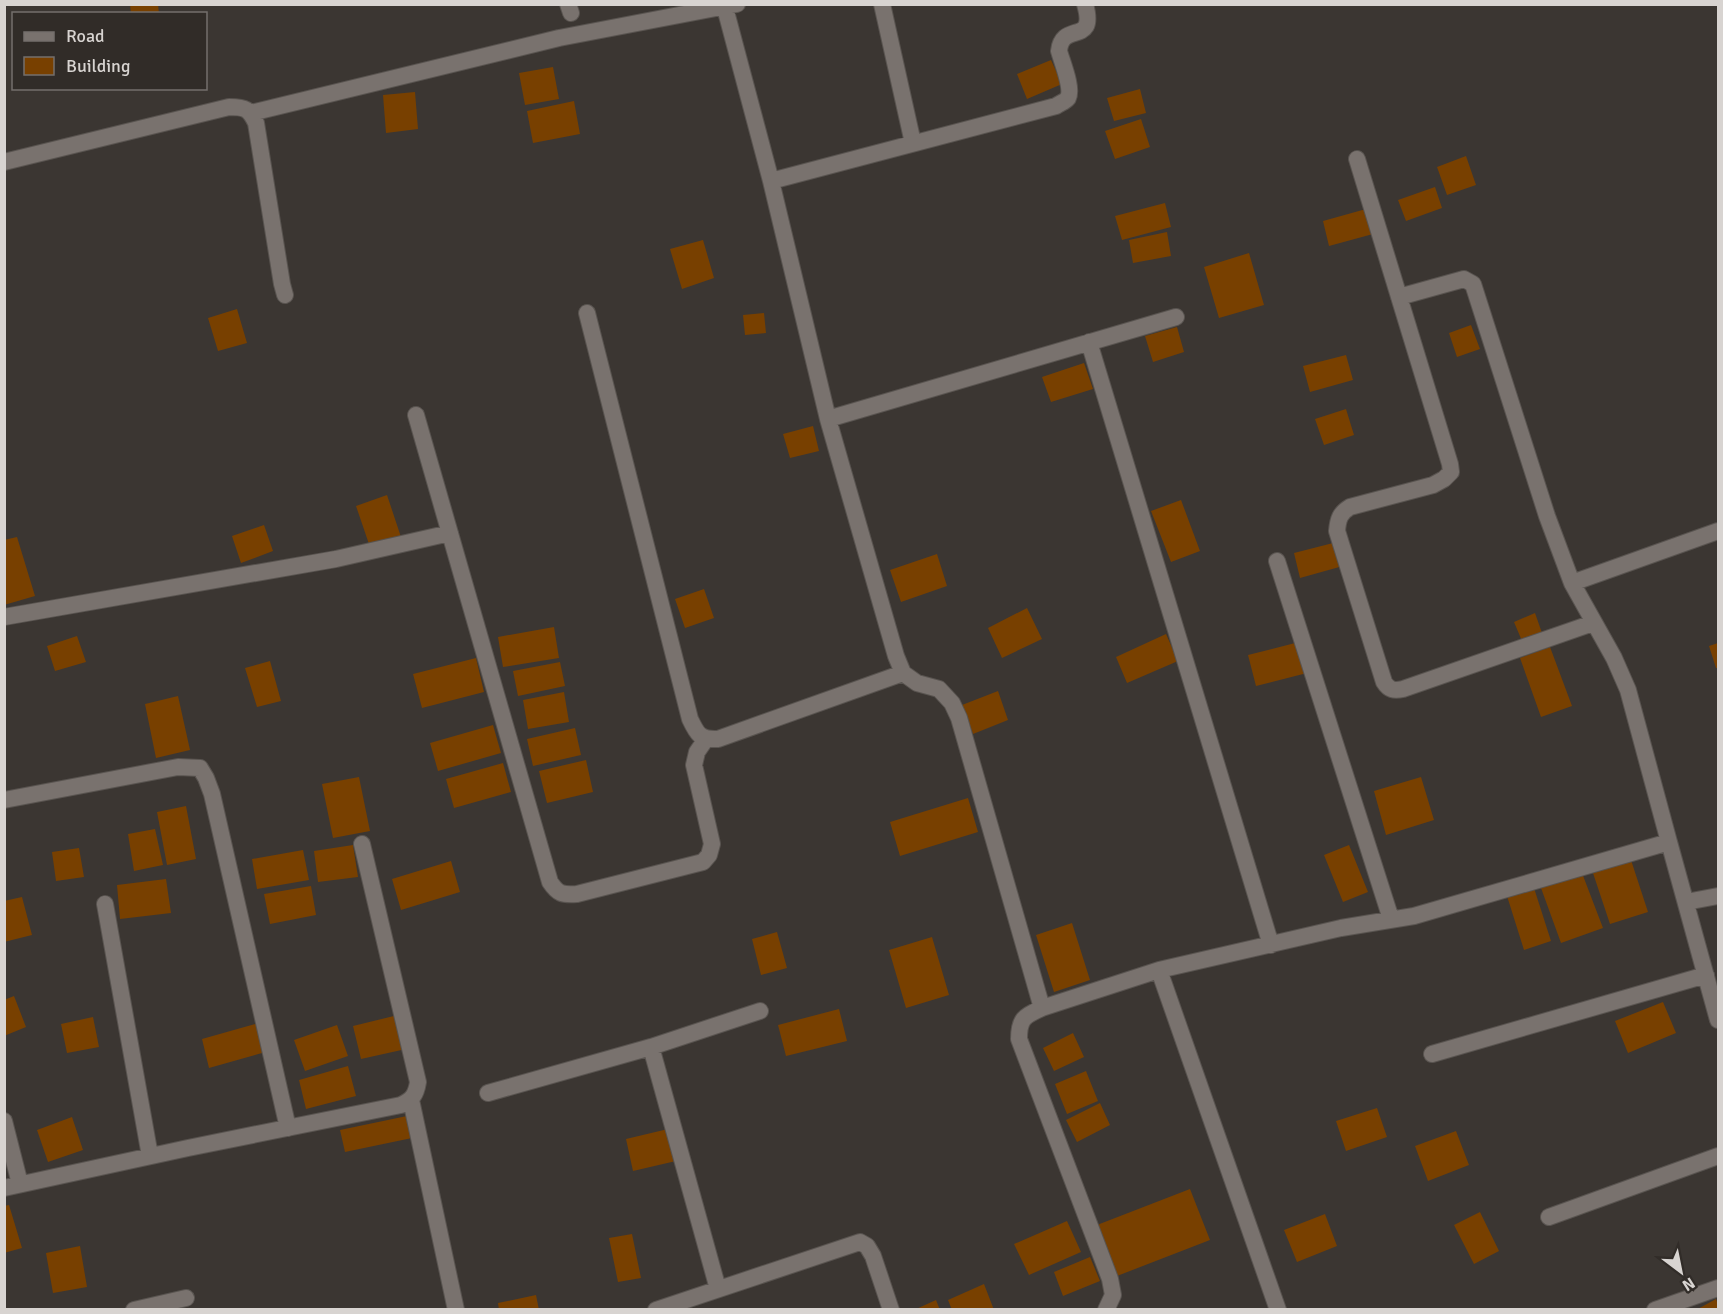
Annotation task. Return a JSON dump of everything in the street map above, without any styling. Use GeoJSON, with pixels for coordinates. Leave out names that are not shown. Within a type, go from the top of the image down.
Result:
{"type":"FeatureCollection","features":[{"type":"Feature","properties":{"kind":"street"},"geometry":{"type":"LineString","coordinates":[[882,4],[913,143]]}},
{"type":"Feature","properties":{"kind":"street"},"geometry":{"type":"LineString","coordinates":[[771,181],[1056,106],[1065,101],[1069,95],[1069,85],[1059,46],[1061,39],[1083,31],[1088,24],[1085,4]]}},
{"type":"Feature","properties":{"kind":"street"},"geometry":{"type":"LineString","coordinates":[[251,113],[559,38],[729,5],[828,419],[896,657],[903,674],[917,683],[939,689],[952,703],[959,718],[1042,1008]]}},
{"type":"Feature","properties":{"kind":"street"},"geometry":{"type":"LineString","coordinates":[[4,162],[229,107],[243,107],[251,113],[256,123],[285,295]]}},
{"type":"Feature","properties":{"kind":"street"},"geometry":{"type":"LineString","coordinates":[[1357,159],[1450,464],[1450,472],[1444,479],[1433,485],[1350,507],[1341,512],[1337,531],[1384,682],[1387,687],[1395,690],[1404,689],[1593,622]]}},
{"type":"Feature","properties":{"kind":"street"},"geometry":{"type":"LineString","coordinates":[[1399,297],[1464,279],[1473,284],[1547,516],[1572,583],[1614,658],[1628,690],[1719,1020]]}},
{"type":"Feature","properties":{"kind":"street"},"geometry":{"type":"LineString","coordinates":[[587,313],[690,719],[696,732],[706,739],[717,739],[903,674]]}},
{"type":"Feature","properties":{"kind":"street"},"geometry":{"type":"LineString","coordinates":[[828,419],[1176,317]]}},
{"type":"Feature","properties":{"kind":"street"},"geometry":{"type":"LineString","coordinates":[[1089,342],[1271,945]]}},
{"type":"Feature","properties":{"kind":"street"},"geometry":{"type":"LineString","coordinates":[[416,416],[550,882],[556,891],[564,894],[578,894],[703,862],[709,855],[712,844],[694,765],[697,752],[706,739]]}},
{"type":"Feature","properties":{"kind":"street"},"geometry":{"type":"LineString","coordinates":[[1572,583],[1719,531]]}},
{"type":"Feature","properties":{"kind":"street"},"geometry":{"type":"LineString","coordinates":[[4,617],[336,559],[450,533]]}},
{"type":"Feature","properties":{"kind":"street"},"geometry":{"type":"LineString","coordinates":[[1277,561],[1391,919]]}},
{"type":"Feature","properties":{"kind":"street"},"geometry":{"type":"LineString","coordinates":[[4,800],[178,767],[200,768],[212,794],[288,1128]]}},
{"type":"Feature","properties":{"kind":"street"},"geometry":{"type":"LineString","coordinates":[[1106,1310],[1113,1295],[1110,1279],[1019,1039],[1019,1028],[1023,1019],[1029,1014],[1159,970],[1341,928],[1414,916],[1669,842]]}},
{"type":"Feature","properties":{"kind":"street"},"geometry":{"type":"LineString","coordinates":[[4,1121],[12,1186],[401,1105],[411,1100],[416,1093],[418,1082],[362,844]]}},
{"type":"Feature","properties":{"kind":"street"},"geometry":{"type":"LineString","coordinates":[[1686,902],[1719,896]]}},
{"type":"Feature","properties":{"kind":"street"},"geometry":{"type":"LineString","coordinates":[[105,904],[150,1156]]}},
{"type":"Feature","properties":{"kind":"street"},"geometry":{"type":"LineString","coordinates":[[1159,970],[1278,1310]]}},
{"type":"Feature","properties":{"kind":"street"},"geometry":{"type":"LineString","coordinates":[[1432,1054],[1706,975]]}},
{"type":"Feature","properties":{"kind":"street"},"geometry":{"type":"LineString","coordinates":[[488,1092],[651,1047],[760,1011]]}},
{"type":"Feature","properties":{"kind":"street"},"geometry":{"type":"LineString","coordinates":[[651,1047],[718,1289]]}},
{"type":"Feature","properties":{"kind":"street"},"geometry":{"type":"LineString","coordinates":[[411,1100],[456,1310]]}},
{"type":"Feature","properties":{"kind":"street"},"geometry":{"type":"LineString","coordinates":[[1549,1217],[1719,1156]]}},
{"type":"Feature","properties":{"kind":"street"},"geometry":{"type":"LineString","coordinates":[[656,1310],[860,1242],[867,1246],[873,1256],[891,1310]]}},
{"type":"Feature","properties":{"kind":"street"},"geometry":{"type":"LineString","coordinates":[[1655,1310],[1719,1288]]}},
{"type":"Feature","properties":{"kind":"street"},"geometry":{"type":"LineString","coordinates":[[134,1310],[186,1298]]}},
{"type":"Feature","properties":{"kind":"building"},"geometry":{"type":"Polygon","coordinates":[[[130,4],[158,4],[159,12],[131,12],[130,4]]]}},
{"type":"Feature","properties":{"kind":"building"},"geometry":{"type":"Polygon","coordinates":[[[1051,60],[1062,84],[1027,99],[1017,74],[1051,60]]]}},
{"type":"Feature","properties":{"kind":"building"},"geometry":{"type":"Polygon","coordinates":[[[553,67],[559,99],[525,105],[519,73],[553,67]]]}},
{"type":"Feature","properties":{"kind":"building"},"geometry":{"type":"Polygon","coordinates":[[[1140,89],[1146,113],[1114,121],[1107,98],[1140,89]]]}},
{"type":"Feature","properties":{"kind":"building"},"geometry":{"type":"Polygon","coordinates":[[[415,92],[418,129],[386,133],[383,95],[415,92]]]}},
{"type":"Feature","properties":{"kind":"building"},"geometry":{"type":"Polygon","coordinates":[[[574,101],[580,134],[533,143],[527,111],[574,101]]]}},
{"type":"Feature","properties":{"kind":"building"},"geometry":{"type":"Polygon","coordinates":[[[1141,119],[1150,147],[1115,159],[1105,131],[1141,119]]]}},
{"type":"Feature","properties":{"kind":"building"},"geometry":{"type":"Polygon","coordinates":[[[1466,156],[1476,185],[1447,195],[1437,167],[1466,156]]]}},
{"type":"Feature","properties":{"kind":"building"},"geometry":{"type":"Polygon","coordinates":[[[1435,187],[1442,208],[1406,221],[1398,200],[1435,187]]]}},
{"type":"Feature","properties":{"kind":"building"},"geometry":{"type":"Polygon","coordinates":[[[1165,203],[1171,227],[1122,240],[1115,216],[1165,203]]]}},
{"type":"Feature","properties":{"kind":"building"},"geometry":{"type":"Polygon","coordinates":[[[1366,209],[1373,234],[1329,246],[1323,221],[1366,209]]]}},
{"type":"Feature","properties":{"kind":"building"},"geometry":{"type":"Polygon","coordinates":[[[1167,232],[1171,256],[1133,263],[1129,240],[1167,232]]]}},
{"type":"Feature","properties":{"kind":"building"},"geometry":{"type":"Polygon","coordinates":[[[703,240],[714,278],[682,289],[670,249],[703,240]]]}},
{"type":"Feature","properties":{"kind":"building"},"geometry":{"type":"Polygon","coordinates":[[[1249,253],[1264,305],[1219,318],[1204,267],[1249,253]]]}},
{"type":"Feature","properties":{"kind":"building"},"geometry":{"type":"Polygon","coordinates":[[[237,309],[247,343],[218,351],[208,318],[237,309]]]}},
{"type":"Feature","properties":{"kind":"building"},"geometry":{"type":"Polygon","coordinates":[[[764,313],[766,333],[745,335],[743,315],[764,313]]]}},
{"type":"Feature","properties":{"kind":"building"},"geometry":{"type":"Polygon","coordinates":[[[1471,325],[1480,349],[1457,357],[1449,333],[1471,325]]]}},
{"type":"Feature","properties":{"kind":"building"},"geometry":{"type":"Polygon","coordinates":[[[1177,327],[1184,352],[1153,362],[1145,336],[1177,327]]]}},
{"type":"Feature","properties":{"kind":"building"},"geometry":{"type":"Polygon","coordinates":[[[1346,355],[1353,380],[1310,392],[1303,366],[1346,355]]]}},
{"type":"Feature","properties":{"kind":"building"},"geometry":{"type":"Polygon","coordinates":[[[1084,363],[1093,389],[1051,402],[1042,377],[1084,363]]]}},
{"type":"Feature","properties":{"kind":"building"},"geometry":{"type":"Polygon","coordinates":[[[1346,409],[1354,435],[1324,445],[1315,419],[1346,409]]]}},
{"type":"Feature","properties":{"kind":"building"},"geometry":{"type":"Polygon","coordinates":[[[813,426],[819,451],[790,458],[783,434],[813,426]]]}},
{"type":"Feature","properties":{"kind":"building"},"geometry":{"type":"Polygon","coordinates":[[[387,495],[401,537],[370,547],[356,506],[387,495]]]}},
{"type":"Feature","properties":{"kind":"building"},"geometry":{"type":"Polygon","coordinates":[[[1181,500],[1200,551],[1171,562],[1151,511],[1181,500]]]}},
{"type":"Feature","properties":{"kind":"building"},"geometry":{"type":"Polygon","coordinates":[[[264,525],[273,551],[241,563],[232,536],[264,525]]]}},
{"type":"Feature","properties":{"kind":"building"},"geometry":{"type":"Polygon","coordinates":[[[17,537],[35,596],[4,605],[4,540],[17,537]]]}},
{"type":"Feature","properties":{"kind":"building"},"geometry":{"type":"Polygon","coordinates":[[[1337,542],[1343,566],[1300,578],[1294,553],[1337,542]]]}},
{"type":"Feature","properties":{"kind":"building"},"geometry":{"type":"Polygon","coordinates":[[[937,554],[947,586],[901,602],[890,570],[937,554]]]}},
{"type":"Feature","properties":{"kind":"building"},"geometry":{"type":"Polygon","coordinates":[[[704,589],[714,618],[685,628],[675,599],[704,589]]]}},
{"type":"Feature","properties":{"kind":"building"},"geometry":{"type":"Polygon","coordinates":[[[1027,608],[1042,639],[1002,658],[988,628],[1027,608]]]}},
{"type":"Feature","properties":{"kind":"building"},"geometry":{"type":"Polygon","coordinates":[[[1535,613],[1542,633],[1522,641],[1514,622],[1535,613]]]}},
{"type":"Feature","properties":{"kind":"building"},"geometry":{"type":"Polygon","coordinates":[[[554,627],[559,658],[503,667],[498,637],[554,627]]]}},
{"type":"Feature","properties":{"kind":"building"},"geometry":{"type":"Polygon","coordinates":[[[1166,634],[1178,661],[1127,683],[1116,657],[1166,634]]]}},
{"type":"Feature","properties":{"kind":"building"},"geometry":{"type":"Polygon","coordinates":[[[77,636],[86,662],[55,671],[47,646],[77,636]]]}},
{"type":"Feature","properties":{"kind":"building"},"geometry":{"type":"Polygon","coordinates":[[[1299,642],[1307,673],[1256,686],[1248,655],[1299,642]]]}},
{"type":"Feature","properties":{"kind":"building"},"geometry":{"type":"Polygon","coordinates":[[[1718,643],[1718,668],[1716,668],[1709,646],[1718,643]]]}},
{"type":"Feature","properties":{"kind":"building"},"geometry":{"type":"Polygon","coordinates":[[[1550,647],[1572,706],[1541,717],[1520,658],[1550,647]]]}},
{"type":"Feature","properties":{"kind":"building"},"geometry":{"type":"Polygon","coordinates":[[[476,658],[484,692],[422,708],[413,674],[476,658]]]}},
{"type":"Feature","properties":{"kind":"building"},"geometry":{"type":"Polygon","coordinates":[[[270,661],[281,701],[257,707],[245,668],[270,661]]]}},
{"type":"Feature","properties":{"kind":"building"},"geometry":{"type":"Polygon","coordinates":[[[560,662],[565,686],[518,696],[513,671],[560,662]]]}},
{"type":"Feature","properties":{"kind":"building"},"geometry":{"type":"Polygon","coordinates":[[[998,691],[1008,720],[973,734],[962,705],[998,691]]]}},
{"type":"Feature","properties":{"kind":"building"},"geometry":{"type":"Polygon","coordinates":[[[564,692],[569,722],[528,729],[523,700],[564,692]]]}},
{"type":"Feature","properties":{"kind":"building"},"geometry":{"type":"Polygon","coordinates":[[[178,696],[190,750],[156,758],[145,704],[178,696]]]}},
{"type":"Feature","properties":{"kind":"building"},"geometry":{"type":"Polygon","coordinates":[[[493,725],[501,753],[438,771],[430,743],[493,725]]]}},
{"type":"Feature","properties":{"kind":"building"},"geometry":{"type":"Polygon","coordinates":[[[575,728],[581,755],[533,766],[527,739],[575,728]]]}},
{"type":"Feature","properties":{"kind":"building"},"geometry":{"type":"Polygon","coordinates":[[[586,760],[593,792],[547,803],[539,771],[586,760]]]}},
{"type":"Feature","properties":{"kind":"building"},"geometry":{"type":"Polygon","coordinates":[[[503,763],[511,792],[454,808],[446,779],[503,763]]]}},
{"type":"Feature","properties":{"kind":"building"},"geometry":{"type":"Polygon","coordinates":[[[359,777],[370,831],[333,838],[322,784],[359,777]]]}},
{"type":"Feature","properties":{"kind":"building"},"geometry":{"type":"Polygon","coordinates":[[[1421,777],[1434,820],[1386,835],[1374,791],[1421,777]]]}},
{"type":"Feature","properties":{"kind":"building"},"geometry":{"type":"Polygon","coordinates":[[[968,798],[978,832],[900,856],[890,822],[968,798]]]}},
{"type":"Feature","properties":{"kind":"building"},"geometry":{"type":"Polygon","coordinates":[[[186,806],[196,859],[167,865],[157,812],[186,806]]]}},
{"type":"Feature","properties":{"kind":"building"},"geometry":{"type":"Polygon","coordinates":[[[155,829],[163,865],[134,871],[128,834],[155,829]]]}},
{"type":"Feature","properties":{"kind":"building"},"geometry":{"type":"Polygon","coordinates":[[[353,845],[358,877],[318,882],[314,851],[353,845]]]}},
{"type":"Feature","properties":{"kind":"building"},"geometry":{"type":"Polygon","coordinates":[[[1349,845],[1368,892],[1343,902],[1324,855],[1349,845]]]}},
{"type":"Feature","properties":{"kind":"building"},"geometry":{"type":"Polygon","coordinates":[[[79,848],[84,877],[56,881],[52,852],[79,848]]]}},
{"type":"Feature","properties":{"kind":"building"},"geometry":{"type":"Polygon","coordinates":[[[303,850],[309,880],[257,889],[252,859],[303,850]]]}},
{"type":"Feature","properties":{"kind":"building"},"geometry":{"type":"Polygon","coordinates":[[[1631,860],[1648,912],[1610,924],[1593,873],[1631,860]]]}},
{"type":"Feature","properties":{"kind":"building"},"geometry":{"type":"Polygon","coordinates":[[[451,861],[460,892],[401,910],[392,879],[451,861]]]}},
{"type":"Feature","properties":{"kind":"building"},"geometry":{"type":"Polygon","coordinates":[[[1582,873],[1603,928],[1561,943],[1541,888],[1582,873]]]}},
{"type":"Feature","properties":{"kind":"building"},"geometry":{"type":"Polygon","coordinates":[[[166,879],[171,913],[120,919],[117,885],[166,879]]]}},
{"type":"Feature","properties":{"kind":"building"},"geometry":{"type":"Polygon","coordinates":[[[311,886],[316,915],[270,924],[264,894],[311,886]]]}},
{"type":"Feature","properties":{"kind":"building"},"geometry":{"type":"Polygon","coordinates":[[[1534,888],[1551,941],[1524,950],[1507,896],[1534,888]]]}},
{"type":"Feature","properties":{"kind":"building"},"geometry":{"type":"Polygon","coordinates":[[[22,897],[32,935],[4,942],[4,901],[22,897]]]}},
{"type":"Feature","properties":{"kind":"building"},"geometry":{"type":"Polygon","coordinates":[[[1072,923],[1090,980],[1054,992],[1036,935],[1072,923]]]}},
{"type":"Feature","properties":{"kind":"building"},"geometry":{"type":"Polygon","coordinates":[[[777,932],[787,968],[761,975],[752,939],[777,932]]]}},
{"type":"Feature","properties":{"kind":"building"},"geometry":{"type":"Polygon","coordinates":[[[932,937],[949,995],[906,1008],[889,950],[932,937]]]}},
{"type":"Feature","properties":{"kind":"building"},"geometry":{"type":"Polygon","coordinates":[[[14,996],[26,1027],[4,1036],[4,1000],[14,996]]]}},
{"type":"Feature","properties":{"kind":"building"},"geometry":{"type":"Polygon","coordinates":[[[1663,1002],[1676,1033],[1628,1053],[1615,1021],[1663,1002]]]}},
{"type":"Feature","properties":{"kind":"building"},"geometry":{"type":"Polygon","coordinates":[[[839,1009],[847,1041],[786,1056],[778,1025],[839,1009]]]}},
{"type":"Feature","properties":{"kind":"building"},"geometry":{"type":"Polygon","coordinates":[[[398,1015],[406,1049],[361,1059],[353,1026],[398,1015]]]}},
{"type":"Feature","properties":{"kind":"building"},"geometry":{"type":"Polygon","coordinates":[[[93,1017],[99,1047],[67,1053],[61,1024],[93,1017]]]}},
{"type":"Feature","properties":{"kind":"building"},"geometry":{"type":"Polygon","coordinates":[[[262,1022],[269,1051],[209,1068],[202,1039],[262,1022]]]}},
{"type":"Feature","properties":{"kind":"building"},"geometry":{"type":"Polygon","coordinates":[[[337,1025],[348,1056],[305,1071],[294,1040],[337,1025]]]}},
{"type":"Feature","properties":{"kind":"building"},"geometry":{"type":"Polygon","coordinates":[[[1073,1033],[1084,1057],[1054,1071],[1043,1048],[1073,1033]]]}},
{"type":"Feature","properties":{"kind":"building"},"geometry":{"type":"Polygon","coordinates":[[[348,1066],[356,1096],[306,1109],[299,1080],[348,1066]]]}},
{"type":"Feature","properties":{"kind":"building"},"geometry":{"type":"Polygon","coordinates":[[[1086,1071],[1098,1101],[1067,1114],[1055,1084],[1086,1071]]]}},
{"type":"Feature","properties":{"kind":"building"},"geometry":{"type":"Polygon","coordinates":[[[1100,1103],[1110,1125],[1077,1142],[1066,1120],[1100,1103]]]}},
{"type":"Feature","properties":{"kind":"building"},"geometry":{"type":"Polygon","coordinates":[[[1377,1108],[1387,1137],[1346,1151],[1336,1121],[1377,1108]]]}},
{"type":"Feature","properties":{"kind":"building"},"geometry":{"type":"Polygon","coordinates":[[[407,1116],[412,1138],[345,1152],[340,1130],[407,1116]]]}},
{"type":"Feature","properties":{"kind":"building"},"geometry":{"type":"Polygon","coordinates":[[[72,1117],[83,1150],[48,1162],[37,1130],[72,1117]]]}},
{"type":"Feature","properties":{"kind":"building"},"geometry":{"type":"Polygon","coordinates":[[[668,1129],[676,1161],[633,1171],[626,1139],[668,1129]]]}},
{"type":"Feature","properties":{"kind":"building"},"geometry":{"type":"Polygon","coordinates":[[[1456,1131],[1469,1165],[1428,1181],[1415,1146],[1456,1131]]]}},
{"type":"Feature","properties":{"kind":"building"},"geometry":{"type":"Polygon","coordinates":[[[1190,1189],[1210,1240],[1117,1276],[1097,1225],[1190,1189]]]}},
{"type":"Feature","properties":{"kind":"building"},"geometry":{"type":"Polygon","coordinates":[[[9,1205],[22,1248],[4,1253],[4,1206],[9,1205]]]}},
{"type":"Feature","properties":{"kind":"building"},"geometry":{"type":"Polygon","coordinates":[[[1480,1212],[1499,1251],[1474,1264],[1454,1225],[1480,1212]]]}},
{"type":"Feature","properties":{"kind":"building"},"geometry":{"type":"Polygon","coordinates":[[[1325,1214],[1337,1246],[1297,1262],[1284,1230],[1325,1214]]]}},
{"type":"Feature","properties":{"kind":"building"},"geometry":{"type":"Polygon","coordinates":[[[1067,1221],[1081,1252],[1029,1275],[1014,1244],[1067,1221]]]}},
{"type":"Feature","properties":{"kind":"building"},"geometry":{"type":"Polygon","coordinates":[[[632,1234],[641,1278],[618,1282],[609,1238],[632,1234]]]}},
{"type":"Feature","properties":{"kind":"building"},"geometry":{"type":"Polygon","coordinates":[[[80,1246],[87,1287],[53,1293],[46,1253],[80,1246]]]}},
{"type":"Feature","properties":{"kind":"building"},"geometry":{"type":"Polygon","coordinates":[[[1090,1257],[1100,1281],[1063,1296],[1054,1272],[1090,1257]]]}},
{"type":"Feature","properties":{"kind":"building"},"geometry":{"type":"Polygon","coordinates":[[[984,1284],[994,1310],[952,1310],[948,1300],[984,1284]]]}},
{"type":"Feature","properties":{"kind":"building"},"geometry":{"type":"Polygon","coordinates":[[[536,1295],[539,1310],[499,1310],[498,1303],[536,1295]]]}},
{"type":"Feature","properties":{"kind":"building"},"geometry":{"type":"Polygon","coordinates":[[[1716,1299],[1718,1310],[1696,1310],[1716,1299]]]}},
{"type":"Feature","properties":{"kind":"building"},"geometry":{"type":"Polygon","coordinates":[[[936,1300],[940,1310],[914,1310],[936,1300]]]}}]}
